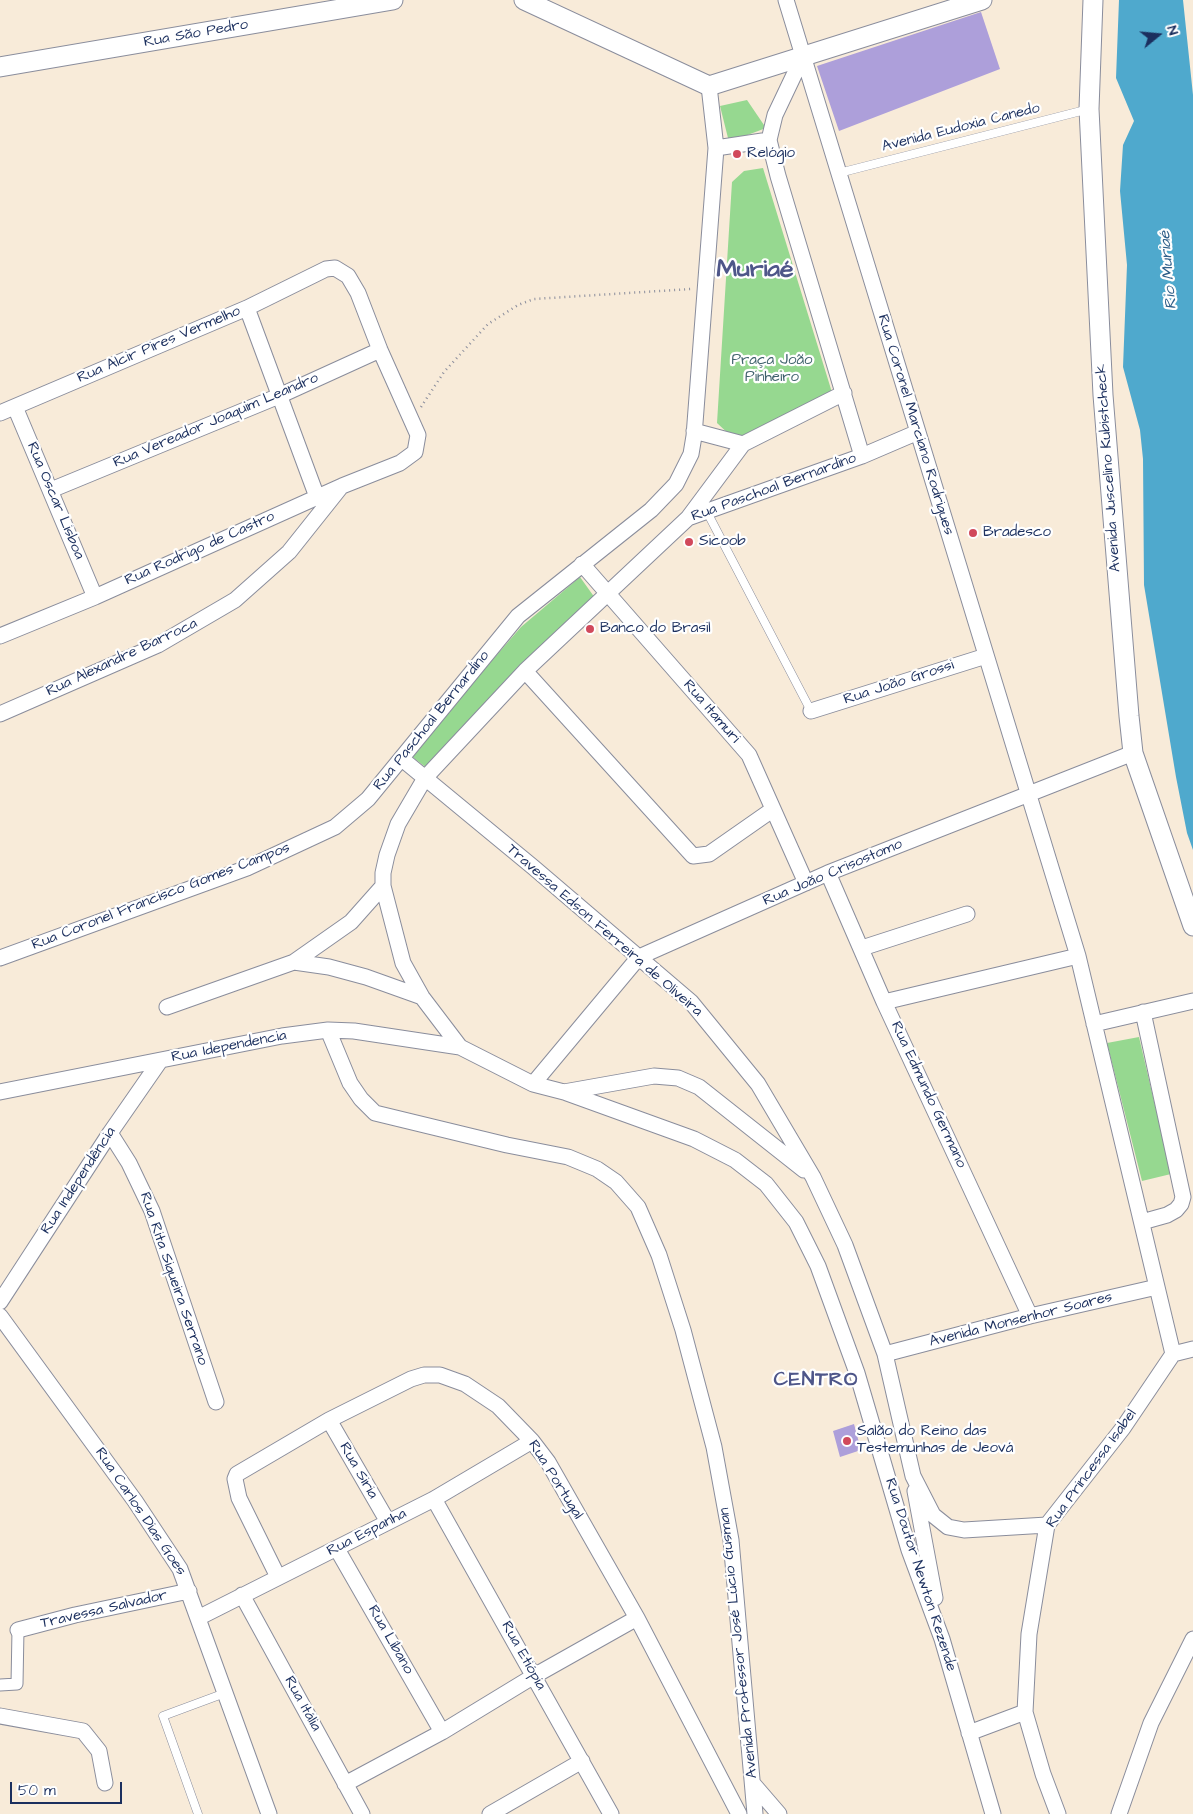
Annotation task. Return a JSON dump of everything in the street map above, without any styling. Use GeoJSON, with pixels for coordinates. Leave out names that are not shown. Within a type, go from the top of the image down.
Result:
{"type":"FeatureCollection","features":[{"type":"Feature","properties":{"kind":"street","name":"Rua São Pedro"},"geometry":{"type":"LineString","coordinates":[[0,67],[393,0]]}},
{"type":"Feature","properties":{"kind":"street"},"geometry":{"type":"LineString","coordinates":[[524,0],[709,86],[982,0]]}},
{"type":"Feature","properties":{"kind":"street","name":"Rua Coronel Marciano Rodrigues"},"geometry":{"type":"LineString","coordinates":[[786,0],[1078,956],[1173,1354]]}},
{"type":"Feature","properties":{"kind":"street","name":"Avenida Juscelino Kubistcheck"},"geometry":{"type":"LineString","coordinates":[[1093,0],[1089,109],[1102,395],[1121,642],[1133,753],[1193,926]]}},
{"type":"Feature","properties":{"kind":"street"},"geometry":{"type":"LineString","coordinates":[[803,56],[775,115],[769,140],[778,176],[862,456]]}},
{"type":"Feature","properties":{"kind":"street"},"geometry":{"type":"LineString","coordinates":[[709,86],[716,148],[694,431],[743,444]]}},
{"type":"Feature","properties":{"kind":"street"},"geometry":{"type":"LineString","coordinates":[[716,148],[769,140]]}},
{"type":"Feature","properties":{"kind":"street","name":"Rua Alcir Pires Vermelho"},"geometry":{"type":"LineString","coordinates":[[0,412],[247,308],[326,269],[335,268],[348,276],[358,292],[380,350]]}},
{"type":"Feature","properties":{"kind":"street"},"geometry":{"type":"LineString","coordinates":[[247,308],[317,497]]}},
{"type":"Feature","properties":{"kind":"street"},"geometry":{"type":"LineString","coordinates":[[380,350],[412,421]]}},
{"type":"Feature","properties":{"kind":"street","name":"Rua Vereador Joaquim Leandro"},"geometry":{"type":"LineString","coordinates":[[51,490],[279,396],[380,350]]}},
{"type":"Feature","properties":{"kind":"street"},"geometry":{"type":"LineString","coordinates":[[688,518],[743,444],[844,393]]}},
{"type":"Feature","properties":{"kind":"street","name":"Rua Oscar Lisboa"},"geometry":{"type":"LineString","coordinates":[[15,406],[95,597]]}},
{"type":"Feature","properties":{"kind":"street","name":"Rua Rodrigo de Castro"},"geometry":{"type":"LineString","coordinates":[[0,636],[95,597],[342,486],[400,463],[415,452],[418,435],[412,421]]}},
{"type":"Feature","properties":{"kind":"street","name":"Rua Paschoal Bernardino"},"geometry":{"type":"LineString","coordinates":[[368,799],[518,616],[651,510],[676,484],[691,454],[694,431]]}},
{"type":"Feature","properties":{"kind":"street","name":"Rua Paschoal Bernardino"},"geometry":{"type":"LineString","coordinates":[[383,886],[383,873],[398,824],[425,778],[525,671],[688,518],[862,456],[918,432]]}},
{"type":"Feature","properties":{"kind":"street","name":"Rua Alexandre Barroca"},"geometry":{"type":"LineString","coordinates":[[0,714],[158,644],[236,600],[289,552],[342,486]]}},
{"type":"Feature","properties":{"kind":"street","name":"Rua Itamuri"},"geometry":{"type":"LineString","coordinates":[[582,564],[749,755],[806,883]]}},
{"type":"Feature","properties":{"kind":"street","name":"Rua João Grossi"},"geometry":{"type":"LineString","coordinates":[[812,711],[986,656]]}},
{"type":"Feature","properties":{"kind":"street"},"geometry":{"type":"LineString","coordinates":[[525,671],[692,856],[700,856],[736,836],[772,810]]}},
{"type":"Feature","properties":{"kind":"street","name":"Rua João Crisostomo"},"geometry":{"type":"LineString","coordinates":[[639,957],[828,873],[1133,753]]}},
{"type":"Feature","properties":{"kind":"street","name":"Travessa Edson Ferreira de Oliveira"},"geometry":{"type":"LineString","coordinates":[[402,759],[691,1002],[758,1084],[813,1177],[845,1245],[885,1354],[913,1476],[933,1515],[948,1527],[964,1530],[1047,1525]]}},
{"type":"Feature","properties":{"kind":"street","name":"Rua Coronel Francisco Gomes Campos"},"geometry":{"type":"LineString","coordinates":[[0,958],[247,868],[335,827],[368,799]]}},
{"type":"Feature","properties":{"kind":"street","name":"Rua Edmundo Germano"},"geometry":{"type":"LineString","coordinates":[[828,873],[884,1002],[1030,1316]]}},
{"type":"Feature","properties":{"kind":"street"},"geometry":{"type":"LineString","coordinates":[[167,1007],[294,962],[352,922],[383,886]]}},
{"type":"Feature","properties":{"kind":"street"},"geometry":{"type":"LineString","coordinates":[[383,886],[403,963],[422,997],[460,1047]]}},
{"type":"Feature","properties":{"kind":"street"},"geometry":{"type":"LineString","coordinates":[[862,948],[967,914]]}},
{"type":"Feature","properties":{"kind":"street"},"geometry":{"type":"LineString","coordinates":[[884,1002],[1078,956]]}},
{"type":"Feature","properties":{"kind":"street"},"geometry":{"type":"LineString","coordinates":[[533,1084],[639,957]]}},
{"type":"Feature","properties":{"kind":"street"},"geometry":{"type":"LineString","coordinates":[[294,962],[329,967],[366,977],[422,997]]}},
{"type":"Feature","properties":{"kind":"street"},"geometry":{"type":"LineString","coordinates":[[1094,1024],[1193,1001]]}},
{"type":"Feature","properties":{"kind":"street"},"geometry":{"type":"LineString","coordinates":[[1142,1222],[1167,1215],[1176,1210],[1182,1204],[1183,1197],[1143,1012]]}},
{"type":"Feature","properties":{"kind":"street","name":"Rua Idependencia"},"geometry":{"type":"LineString","coordinates":[[0,1092],[282,1036],[328,1030],[354,1031],[460,1047]]}},
{"type":"Feature","properties":{"kind":"street","name":"Avenida Professor José Lúcio Gusman"},"geometry":{"type":"LineString","coordinates":[[328,1030],[350,1083],[361,1099],[375,1113],[507,1145],[568,1157],[598,1169],[616,1182],[638,1207],[659,1255],[683,1330],[714,1447],[731,1540],[754,1785],[755,1814]]}},
{"type":"Feature","properties":{"kind":"street","name":"Rua Doutor Newton Rezende"},"geometry":{"type":"LineString","coordinates":[[460,1047],[533,1084],[564,1092],[694,1139],[735,1160],[766,1184],[796,1222],[818,1266],[857,1373],[909,1550],[942,1639],[993,1814]]}},
{"type":"Feature","properties":{"kind":"street","name":"Rua Independência"},"geometry":{"type":"LineString","coordinates":[[0,1302],[110,1133],[160,1061]]}},
{"type":"Feature","properties":{"kind":"street"},"geometry":{"type":"LineString","coordinates":[[564,1092],[654,1076],[678,1078],[698,1087],[713,1098],[813,1177]]}},
{"type":"Feature","properties":{"kind":"street","name":"Rua Rita Siqueira Serrano"},"geometry":{"type":"LineString","coordinates":[[110,1133],[129,1163],[152,1211],[216,1402]]}},
{"type":"Feature","properties":{"kind":"street","name":"Avenida Monsenhor Soares"},"geometry":{"type":"LineString","coordinates":[[885,1354],[1030,1316],[1157,1287]]}},
{"type":"Feature","properties":{"kind":"street","name":"Rua Carlos Dias Goes"},"geometry":{"type":"LineString","coordinates":[[0,1316],[135,1501],[180,1569],[269,1814]]}},
{"type":"Feature","properties":{"kind":"street"},"geometry":{"type":"LineString","coordinates":[[1173,1354],[1193,1349]]}},
{"type":"Feature","properties":{"kind":"street","name":"Rua Princessa Isabel"},"geometry":{"type":"LineString","coordinates":[[1058,1814],[1043,1774],[1025,1712],[1029,1634],[1047,1525],[1123,1428],[1173,1354]]}},
{"type":"Feature","properties":{"kind":"street","name":"Rua Portugal"},"geometry":{"type":"LineString","coordinates":[[278,1577],[239,1498],[235,1479],[237,1474],[329,1420],[411,1379],[424,1375],[440,1375],[465,1384],[498,1406],[532,1441],[548,1462],[637,1618],[738,1814]]}},
{"type":"Feature","properties":{"kind":"street","name":"Rua Siria"},"geometry":{"type":"LineString","coordinates":[[329,1420],[388,1522]]}},
{"type":"Feature","properties":{"kind":"street","name":"Rua Espanha"},"geometry":{"type":"LineString","coordinates":[[198,1618],[434,1499],[532,1441]]}},
{"type":"Feature","properties":{"kind":"street"},"geometry":{"type":"LineString","coordinates":[[913,1476],[942,1639]]}},
{"type":"Feature","properties":{"kind":"street","name":"Rua Etiópia"},"geometry":{"type":"LineString","coordinates":[[434,1499],[611,1814]]}},
{"type":"Feature","properties":{"kind":"street","name":"Rua Líbano"},"geometry":{"type":"LineString","coordinates":[[338,1548],[442,1732]]}},
{"type":"Feature","properties":{"kind":"street","name":"Travessa Salvador"},"geometry":{"type":"LineString","coordinates":[[18,1630],[75,1615],[189,1592]]}},
{"type":"Feature","properties":{"kind":"street","name":"Rua Itália"},"geometry":{"type":"LineString","coordinates":[[242,1595],[362,1814]]}},
{"type":"Feature","properties":{"kind":"street"},"geometry":{"type":"LineString","coordinates":[[346,1784],[442,1732],[534,1676],[637,1618]]}},
{"type":"Feature","properties":{"kind":"street"},"geometry":{"type":"LineString","coordinates":[[0,1685],[16,1684],[18,1630]]}},
{"type":"Feature","properties":{"kind":"street"},"geometry":{"type":"LineString","coordinates":[[1119,1814],[1152,1724],[1193,1639]]}},
{"type":"Feature","properties":{"kind":"street"},"geometry":{"type":"LineString","coordinates":[[969,1733],[1025,1712]]}},
{"type":"Feature","properties":{"kind":"street"},"geometry":{"type":"LineString","coordinates":[[0,1716],[83,1731],[99,1751],[105,1783]]}},
{"type":"Feature","properties":{"kind":"street"},"geometry":{"type":"LineString","coordinates":[[490,1814],[582,1761]]}},
{"type":"Feature","properties":{"kind":"street"},"geometry":{"type":"LineString","coordinates":[[754,1785],[779,1814]]}},
{"type":"Feature","properties":{"kind":"lane","name":"Avenida Eudoxia Canedo"},"geometry":{"type":"LineString","coordinates":[[839,173],[1089,109]]}},
{"type":"Feature","properties":{"kind":"lane"},"geometry":{"type":"LineString","coordinates":[[707,512],[812,711]]}},
{"type":"Feature","properties":{"kind":"lane"},"geometry":{"type":"LineString","coordinates":[[198,1814],[163,1716],[225,1693]]}},
{"type":"Feature","properties":{"kind":"path"},"geometry":{"type":"LineString","coordinates":[[412,421],[450,365],[488,324],[518,305],[534,299],[704,288]]}},
{"type":"Feature","properties":{"kind":"green space"},"geometry":{"type":"Polygon","coordinates":[[[747,100],[766,128],[729,142],[720,106],[747,100]]]}},
{"type":"Feature","properties":{"kind":"green space","name":"Praça João Pinheiro"},"geometry":{"type":"Polygon","coordinates":[[[763,168],[834,399],[748,436],[733,438],[717,423],[732,182],[744,171],[763,168]]]}},
{"type":"Feature","properties":{"kind":"green space"},"geometry":{"type":"Polygon","coordinates":[[[580,577],[595,598],[428,769],[410,755],[521,627],[580,577]]]}},
{"type":"Feature","properties":{"kind":"green space"},"geometry":{"type":"Polygon","coordinates":[[[1139,1037],[1171,1174],[1142,1181],[1107,1043],[1139,1037]]]}},
{"type":"Feature","properties":{"kind":"water","name":"Rio Muriaé"},"geometry":{"type":"Polygon","coordinates":[[[1119,0],[1183,0],[1193,95],[1193,850],[1187,833],[1176,777],[1144,585],[1143,459],[1140,430],[1123,367],[1127,265],[1120,191],[1123,145],[1134,121],[1116,78],[1119,0]]]}},
{"type":"Feature","properties":{"kind":"building"},"geometry":{"type":"Polygon","coordinates":[[[981,12],[1000,69],[839,131],[817,66],[981,12]]]}},
{"type":"Feature","properties":{"kind":"building","name":"Salão do Reino das Testemunhas de Jeová"},"geometry":{"type":"Polygon","coordinates":[[[854,1424],[861,1450],[840,1457],[833,1431],[854,1424]]]}},
{"type":"Feature","properties":{"kind":"place","name":"Relógio"},"geometry":{"type":"Point","coordinates":[737,154]}},
{"type":"Feature","properties":{"kind":"place","name":"Bradesco"},"geometry":{"type":"Point","coordinates":[973,533]}},
{"type":"Feature","properties":{"kind":"place","name":"Sicoob"},"geometry":{"type":"Point","coordinates":[689,542]}},
{"type":"Feature","properties":{"kind":"place","name":"Banco do Brasil"},"geometry":{"type":"Point","coordinates":[590,629]}},
{"type":"Feature","properties":{"kind":"place","name":"Salão do Reino das Testemunhas de Jeová"},"geometry":{"type":"Point","coordinates":[847,1441]}},
{"type":"Feature","properties":{"kind":"district","name":"Muriaé"},"geometry":{"type":"Point","coordinates":[755,271]}},
{"type":"Feature","properties":{"kind":"district","name":"CENTRO"},"geometry":{"type":"Point","coordinates":[816,1381]}}]}
